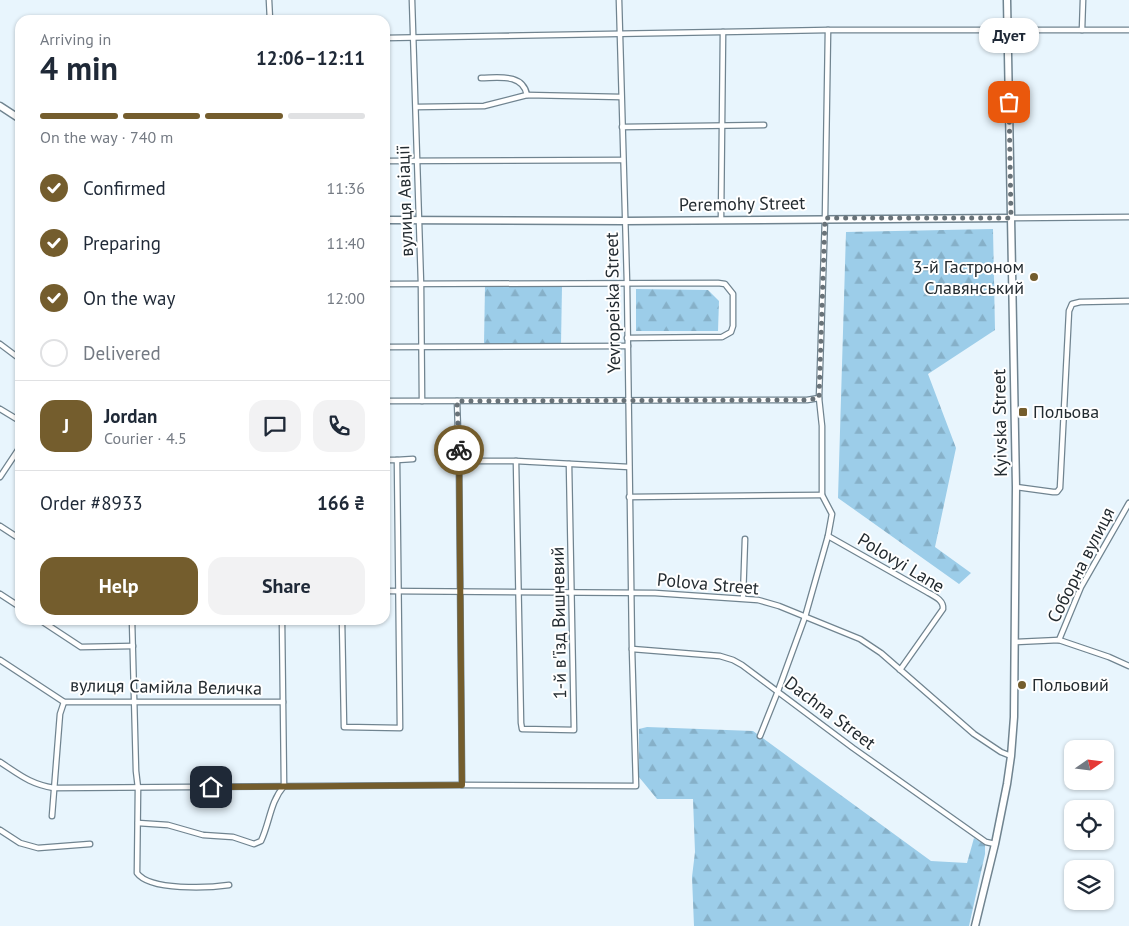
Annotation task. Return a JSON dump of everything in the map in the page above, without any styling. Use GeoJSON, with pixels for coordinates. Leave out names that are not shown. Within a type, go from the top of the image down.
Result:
{"type":"FeatureCollection","features":[{"type":"Feature","properties":{"kind":"street"},"geometry":{"type":"LineString","coordinates":[[270,0],[270,15]]}},
{"type":"Feature","properties":{"kind":"street","name":"вулиця Авіації"},"geometry":{"type":"LineString","coordinates":[[412,0],[421,284],[422,401]]}},
{"type":"Feature","properties":{"kind":"street","name":"Yevropeiska Street"},"geometry":{"type":"LineString","coordinates":[[462,785],[636,786],[629,497],[627,283],[622,160],[619,0]]}},
{"type":"Feature","properties":{"kind":"street","name":"Kyivska Street"},"geometry":{"type":"LineString","coordinates":[[975,926],[995,844],[1011,756],[1014,717],[1016,486],[1007,0]]}},
{"type":"Feature","properties":{"kind":"street"},"geometry":{"type":"LineString","coordinates":[[1082,30],[1083,0]]}},
{"type":"Feature","properties":{"kind":"street"},"geometry":{"type":"LineString","coordinates":[[390,38],[828,30],[1129,30]]}},
{"type":"Feature","properties":{"kind":"street"},"geometry":{"type":"LineString","coordinates":[[760,736],[805,617],[828,536],[832,514],[822,495],[822,426],[819,398],[825,218],[828,30]]}},
{"type":"Feature","properties":{"kind":"street"},"geometry":{"type":"LineString","coordinates":[[721,220],[723,32]]}},
{"type":"Feature","properties":{"kind":"street"},"geometry":{"type":"LineString","coordinates":[[481,78],[514,79],[524,86],[527,95]]}},
{"type":"Feature","properties":{"kind":"street"},"geometry":{"type":"LineString","coordinates":[[416,107],[484,106],[527,95],[621,96]]}},
{"type":"Feature","properties":{"kind":"street"},"geometry":{"type":"LineString","coordinates":[[0,106],[15,116]]}},
{"type":"Feature","properties":{"kind":"street"},"geometry":{"type":"LineString","coordinates":[[622,128],[764,126]]}},
{"type":"Feature","properties":{"kind":"street"},"geometry":{"type":"LineString","coordinates":[[390,161],[622,160]]}},
{"type":"Feature","properties":{"kind":"street","name":"Peremohy Street"},"geometry":{"type":"LineString","coordinates":[[390,220],[625,221],[1129,217]]}},
{"type":"Feature","properties":{"kind":"street"},"geometry":{"type":"LineString","coordinates":[[390,284],[718,283],[725,284],[732,294],[733,326],[731,332],[722,337],[627,338]]}},
{"type":"Feature","properties":{"kind":"street"},"geometry":{"type":"LineString","coordinates":[[1016,486],[1053,492],[1057,492],[1060,488],[1070,311],[1072,304],[1080,302],[1129,301]]}},
{"type":"Feature","properties":{"kind":"street"},"geometry":{"type":"LineString","coordinates":[[0,344],[15,355]]}},
{"type":"Feature","properties":{"kind":"street"},"geometry":{"type":"LineString","coordinates":[[390,347],[628,346]]}},
{"type":"Feature","properties":{"kind":"street"},"geometry":{"type":"LineString","coordinates":[[390,401],[808,400],[819,398]]}},
{"type":"Feature","properties":{"kind":"street"},"geometry":{"type":"LineString","coordinates":[[0,762],[38,785],[54,788],[462,785],[461,590],[457,401]]}},
{"type":"Feature","properties":{"kind":"street"},"geometry":{"type":"LineString","coordinates":[[0,409],[15,418]]}},
{"type":"Feature","properties":{"kind":"street"},"geometry":{"type":"LineString","coordinates":[[0,478],[15,455]]}},
{"type":"Feature","properties":{"kind":"street"},"geometry":{"type":"LineString","coordinates":[[390,460],[413,459]]}},
{"type":"Feature","properties":{"kind":"street"},"geometry":{"type":"LineString","coordinates":[[342,625],[344,728],[400,728],[398,460]]}},
{"type":"Feature","properties":{"kind":"street"},"geometry":{"type":"LineString","coordinates":[[459,461],[629,467]]}},
{"type":"Feature","properties":{"kind":"street"},"geometry":{"type":"LineString","coordinates":[[516,462],[518,591]]}},
{"type":"Feature","properties":{"kind":"street","name":"1-й в'їзд Вишневий"},"geometry":{"type":"LineString","coordinates":[[518,591],[522,729],[574,730],[569,464]]}},
{"type":"Feature","properties":{"kind":"street"},"geometry":{"type":"LineString","coordinates":[[629,497],[822,495]]}},
{"type":"Feature","properties":{"kind":"street","name":"Соборна вулиця"},"geometry":{"type":"LineString","coordinates":[[1059,640],[1082,587],[1129,503]]}},
{"type":"Feature","properties":{"kind":"street"},"geometry":{"type":"LineString","coordinates":[[0,526],[15,536]]}},
{"type":"Feature","properties":{"kind":"street","name":"Polovyi Lane"},"geometry":{"type":"LineString","coordinates":[[828,536],[927,592],[944,605],[900,670]]}},
{"type":"Feature","properties":{"kind":"street"},"geometry":{"type":"LineString","coordinates":[[743,598],[745,539]]}},
{"type":"Feature","properties":{"kind":"street","name":"Polova Street"},"geometry":{"type":"LineString","coordinates":[[390,591],[631,592],[743,598],[779,606],[860,639],[881,652],[974,734],[1001,752],[1011,756]]}},
{"type":"Feature","properties":{"kind":"street"},"geometry":{"type":"LineString","coordinates":[[0,594],[15,604]]}},
{"type":"Feature","properties":{"kind":"street"},"geometry":{"type":"LineString","coordinates":[[48,625],[81,647],[133,646]]}},
{"type":"Feature","properties":{"kind":"street"},"geometry":{"type":"LineString","coordinates":[[132,625],[138,788],[136,868],[139,876],[144,880],[182,887],[229,886]]}},
{"type":"Feature","properties":{"kind":"street"},"geometry":{"type":"LineString","coordinates":[[138,822],[168,825],[203,835],[233,837],[254,844],[261,841],[266,831],[274,800],[284,786],[282,625]]}},
{"type":"Feature","properties":{"kind":"street"},"geometry":{"type":"LineString","coordinates":[[1015,642],[1059,640],[1129,666]]}},
{"type":"Feature","properties":{"kind":"street","name":"Dachna Street"},"geometry":{"type":"LineString","coordinates":[[632,649],[728,658],[742,665],[853,748],[986,842],[995,844]]}},
{"type":"Feature","properties":{"kind":"street","name":"вулиця Самійла Величка"},"geometry":{"type":"LineString","coordinates":[[0,660],[64,702],[283,702]]}},
{"type":"Feature","properties":{"kind":"street"},"geometry":{"type":"LineString","coordinates":[[52,816],[60,714],[64,702]]}},
{"type":"Feature","properties":{"kind":"street"},"geometry":{"type":"LineString","coordinates":[[0,830],[20,843],[38,848],[90,844]]}},
{"type":"Feature","properties":{"kind":"green space"},"geometry":{"type":"Polygon","coordinates":[[[993,229],[995,330],[928,374],[956,448],[935,547],[971,573],[959,584],[838,498],[846,232],[993,229]]]}},
{"type":"Feature","properties":{"kind":"green space"},"geometry":{"type":"Polygon","coordinates":[[[485,286],[562,286],[561,344],[484,344],[485,286]]]}},
{"type":"Feature","properties":{"kind":"green space"},"geometry":{"type":"Polygon","coordinates":[[[636,289],[708,290],[719,301],[718,331],[636,331],[636,289]]]}},
{"type":"Feature","properties":{"kind":"green space"},"geometry":{"type":"Polygon","coordinates":[[[647,727],[753,731],[931,861],[967,863],[974,838],[985,845],[985,854],[969,926],[694,926],[692,877],[695,852],[693,799],[657,799],[639,777],[639,729],[647,727]]]}},
{"type":"Feature","properties":{"kind":"way so far"},"geometry":{"type":"LineString","coordinates":[[459,450],[457,401],[628,399],[808,400],[819,398],[825,218],[1011,218],[1009,102]]}},
{"type":"Feature","properties":{"kind":"place","name":"Дует"},"geometry":{"type":"Point","coordinates":[1009,102]}},
{"type":"Feature","properties":{"kind":"place","name":"3-й Гастроном Славянський"},"geometry":{"type":"Point","coordinates":[1034,277]}},
{"type":"Feature","properties":{"kind":"place","name":"Польова"},"geometry":{"type":"Point","coordinates":[1023,412]}},
{"type":"Feature","properties":{"kind":"place","name":"Польовий"},"geometry":{"type":"Point","coordinates":[1022,685]}},
{"type":"Feature","properties":{"kind":"route"},"geometry":{"type":"LineString","coordinates":[[211,787],[462,785],[459,450]]}}]}
